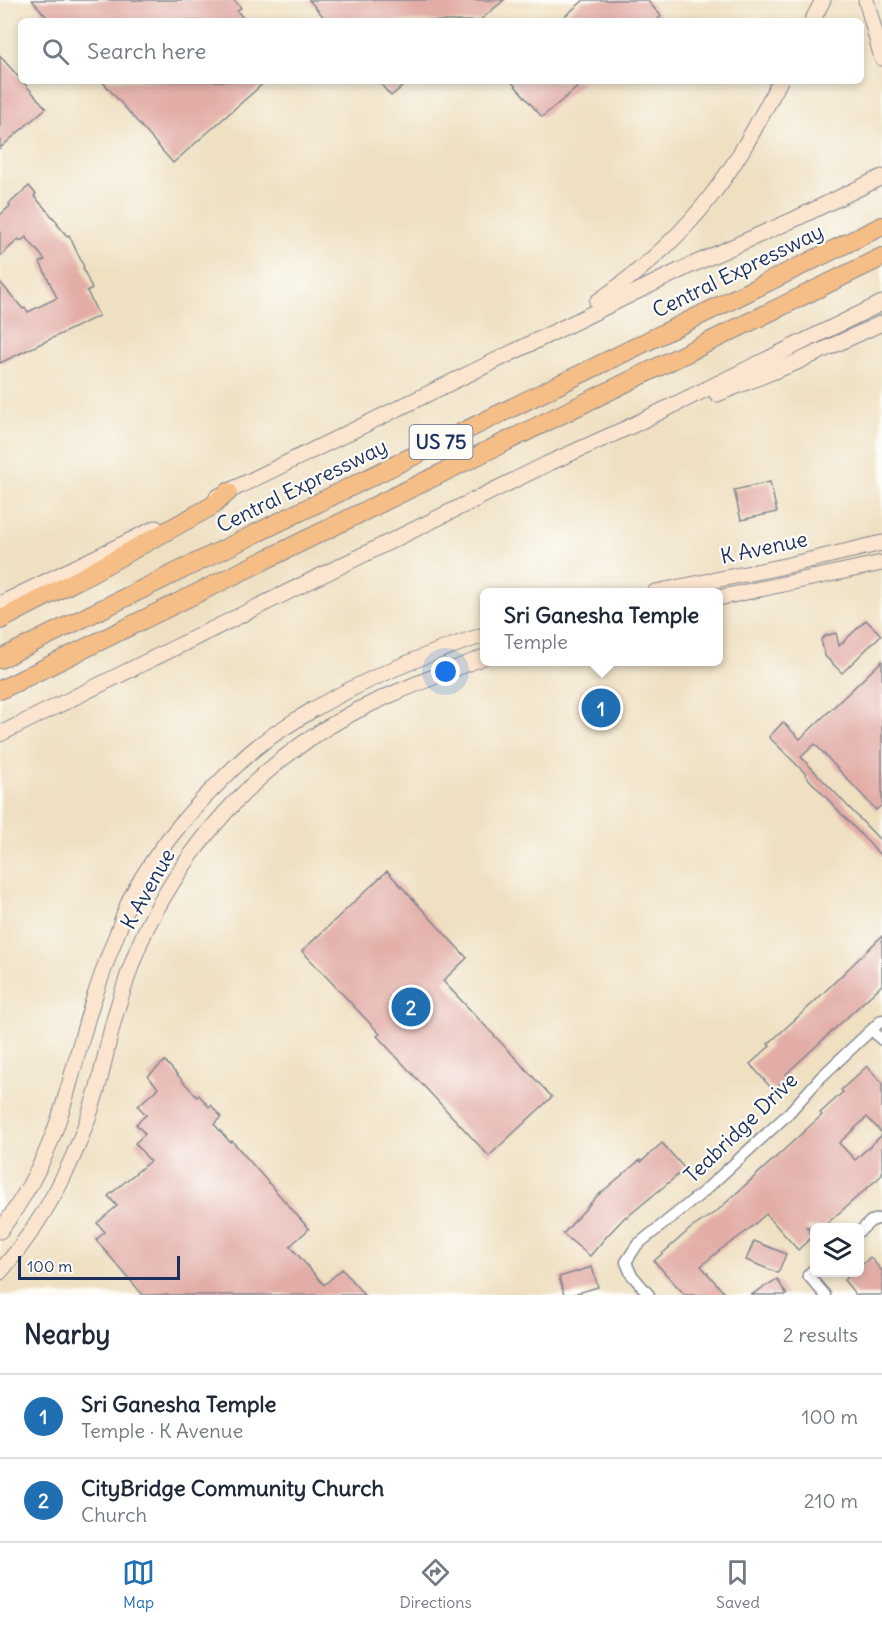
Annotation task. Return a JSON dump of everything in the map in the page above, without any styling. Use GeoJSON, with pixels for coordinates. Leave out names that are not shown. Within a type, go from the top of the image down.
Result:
{"type":"FeatureCollection","features":[{"type":"Feature","properties":{"kind":"highway","name":"Central Expressway"},"geometry":{"type":"LineString","coordinates":[[0,659],[882,226]]}},
{"type":"Feature","properties":{"kind":"highway","name":"US 75"},"geometry":{"type":"LineString","coordinates":[[0,690],[882,257]]}},
{"type":"Feature","properties":{"kind":"highway"},"geometry":{"type":"LineString","coordinates":[[0,620],[212,506],[228,492]]}},
{"type":"Feature","properties":{"kind":"main road"},"geometry":{"type":"LineString","coordinates":[[814,18],[823,0]]}},
{"type":"Feature","properties":{"kind":"main road"},"geometry":{"type":"LineString","coordinates":[[866,0],[882,58]]}},
{"type":"Feature","properties":{"kind":"main road"},"geometry":{"type":"LineString","coordinates":[[557,330],[635,274],[682,230],[711,197],[732,167],[778,84]]}},
{"type":"Feature","properties":{"kind":"main road","name":"Central Expressway"},"geometry":{"type":"LineString","coordinates":[[0,604],[687,267],[882,177]]}},
{"type":"Feature","properties":{"kind":"main road"},"geometry":{"type":"LineString","coordinates":[[0,734],[537,469],[882,303]]}},
{"type":"Feature","properties":{"kind":"main road"},"geometry":{"type":"LineString","coordinates":[[617,432],[779,369],[882,323]]}},
{"type":"Feature","properties":{"kind":"main road","name":"K Avenue"},"geometry":{"type":"LineString","coordinates":[[675,588],[882,543]]}},
{"type":"Feature","properties":{"kind":"main road","name":"K Avenue"},"geometry":{"type":"LineString","coordinates":[[723,597],[882,563]]}},
{"type":"Feature","properties":{"kind":"main road"},"geometry":{"type":"LineString","coordinates":[[775,568],[779,586]]}},
{"type":"Feature","properties":{"kind":"main road","name":"K Avenue"},"geometry":{"type":"LineString","coordinates":[[0,1231],[15,1211],[55,1130],[110,950],[130,900],[166,841],[234,767],[279,730],[379,674],[480,636]]}},
{"type":"Feature","properties":{"kind":"main road","name":"K Avenue"},"geometry":{"type":"LineString","coordinates":[[0,1272],[37,1225],[63,1179],[82,1136],[97,1091],[114,1020],[134,959],[153,915],[186,861],[209,830],[262,775],[293,749],[317,733],[375,701],[480,658]]}},
{"type":"Feature","properties":{"kind":"main road"},"geometry":{"type":"LineString","coordinates":[[279,730],[293,749]]}},
{"type":"Feature","properties":{"kind":"main road"},"geometry":{"type":"LineString","coordinates":[[166,841],[186,861]]}},
{"type":"Feature","properties":{"kind":"main road"},"geometry":{"type":"LineString","coordinates":[[89,1013],[114,1020]]}},
{"type":"Feature","properties":{"kind":"main road"},"geometry":{"type":"LineString","coordinates":[[21,1199],[43,1214]]}},
{"type":"Feature","properties":{"kind":"street","name":"Teabridge Drive"},"geometry":{"type":"LineString","coordinates":[[649,1295],[631,1274],[626,1262],[637,1245],[702,1193],[787,1115],[821,1077],[882,1020]]}},
{"type":"Feature","properties":{"kind":"street"},"geometry":{"type":"LineString","coordinates":[[872,1030],[882,1040]]}},
{"type":"Feature","properties":{"kind":"street"},"geometry":{"type":"LineString","coordinates":[[864,1227],[871,1221],[882,1218]]}},
{"type":"Feature","properties":{"kind":"street"},"geometry":{"type":"LineString","coordinates":[[814,1277],[825,1295]]}},
{"type":"Feature","properties":{"kind":"building"},"geometry":{"type":"Polygon","coordinates":[[[32,0],[234,0],[241,8],[237,11],[243,18],[47,18],[32,0]]]}},
{"type":"Feature","properties":{"kind":"building"},"geometry":{"type":"Polygon","coordinates":[[[309,0],[504,0],[483,18],[324,18],[309,0]]]}},
{"type":"Feature","properties":{"kind":"building"},"geometry":{"type":"Polygon","coordinates":[[[584,0],[647,0],[661,16],[659,18],[563,18],[584,0]]]}},
{"type":"Feature","properties":{"kind":"building"},"geometry":{"type":"Polygon","coordinates":[[[0,56],[18,76],[18,84],[25,84],[46,108],[0,148],[0,56]]]}},
{"type":"Feature","properties":{"kind":"building"},"geometry":{"type":"Polygon","coordinates":[[[105,84],[263,84],[173,163],[105,84]]]}},
{"type":"Feature","properties":{"kind":"building"},"geometry":{"type":"Polygon","coordinates":[[[381,84],[405,84],[391,96],[381,84]]]}},
{"type":"Feature","properties":{"kind":"building"},"geometry":{"type":"Polygon","coordinates":[[[514,84],[581,84],[542,117],[514,84]]]}},
{"type":"Feature","properties":{"kind":"building"},"geometry":{"type":"Polygon","coordinates":[[[29,186],[36,194],[34,196],[67,236],[69,235],[84,267],[92,289],[87,291],[99,316],[0,363],[0,282],[28,312],[57,298],[40,262],[45,260],[26,237],[21,241],[19,239],[0,256],[0,215],[29,186]]]}},
{"type":"Feature","properties":{"kind":"building"},"geometry":{"type":"Polygon","coordinates":[[[770,482],[777,512],[741,520],[734,490],[770,482]]]}},
{"type":"Feature","properties":{"kind":"building"},"geometry":{"type":"Polygon","coordinates":[[[866,620],[881,635],[842,673],[825,656],[821,640],[825,636],[836,633],[839,646],[866,620]]]}},
{"type":"Feature","properties":{"kind":"building"},"geometry":{"type":"Polygon","coordinates":[[[882,661],[882,805],[876,810],[815,744],[801,757],[882,842],[882,857],[769,737],[783,722],[800,739],[882,661]]]}},
{"type":"Feature","properties":{"kind":"building"},"geometry":{"type":"Polygon","coordinates":[[[387,871],[467,958],[443,981],[552,1097],[489,1156],[377,1036],[380,1034],[302,951],[387,871]]]}},
{"type":"Feature","properties":{"kind":"building"},"geometry":{"type":"Polygon","coordinates":[[[882,936],[882,985],[786,1074],[788,1076],[773,1090],[750,1064],[770,1046],[768,1044],[882,936]]]}},
{"type":"Feature","properties":{"kind":"building"},"geometry":{"type":"Polygon","coordinates":[[[165,1061],[197,1097],[199,1095],[209,1107],[211,1105],[221,1117],[214,1124],[230,1142],[232,1141],[309,1229],[290,1246],[324,1285],[342,1269],[364,1295],[143,1295],[96,1240],[105,1232],[97,1223],[117,1206],[108,1196],[150,1161],[135,1143],[145,1134],[136,1124],[146,1115],[138,1106],[158,1088],[148,1076],[165,1061]]]}},
{"type":"Feature","properties":{"kind":"building"},"geometry":{"type":"Polygon","coordinates":[[[867,1066],[882,1083],[882,1133],[867,1117],[839,1143],[855,1160],[882,1135],[882,1175],[828,1223],[810,1223],[810,1227],[806,1227],[810,1232],[810,1239],[798,1250],[766,1214],[701,1266],[726,1295],[685,1295],[654,1261],[690,1229],[717,1211],[822,1115],[820,1113],[843,1092],[841,1090],[867,1066]]]}},
{"type":"Feature","properties":{"kind":"building"},"geometry":{"type":"Polygon","coordinates":[[[662,1143],[685,1169],[626,1216],[590,1256],[563,1234],[596,1197],[662,1143]]]}},
{"type":"Feature","properties":{"kind":"building"},"geometry":{"type":"Polygon","coordinates":[[[754,1241],[786,1254],[778,1273],[746,1260],[754,1241]]]}},
{"type":"Feature","properties":{"kind":"building"},"geometry":{"type":"Polygon","coordinates":[[[870,1257],[882,1271],[882,1295],[856,1295],[844,1280],[847,1277],[864,1277],[864,1263],[870,1257]]]}},
{"type":"Feature","properties":{"kind":"building"},"geometry":{"type":"Polygon","coordinates":[[[592,1267],[598,1287],[564,1295],[559,1277],[592,1267]]]}},
{"type":"Feature","properties":{"kind":"building"},"geometry":{"type":"Polygon","coordinates":[[[777,1279],[787,1295],[751,1295],[777,1279]]]}},
{"type":"Feature","properties":{"kind":"place","name":"Sri Ganesha Temple"},"geometry":{"type":"Point","coordinates":[601,708]}},
{"type":"Feature","properties":{"kind":"place","name":"CityBridge Community Church"},"geometry":{"type":"Point","coordinates":[411,1007]}}]}
